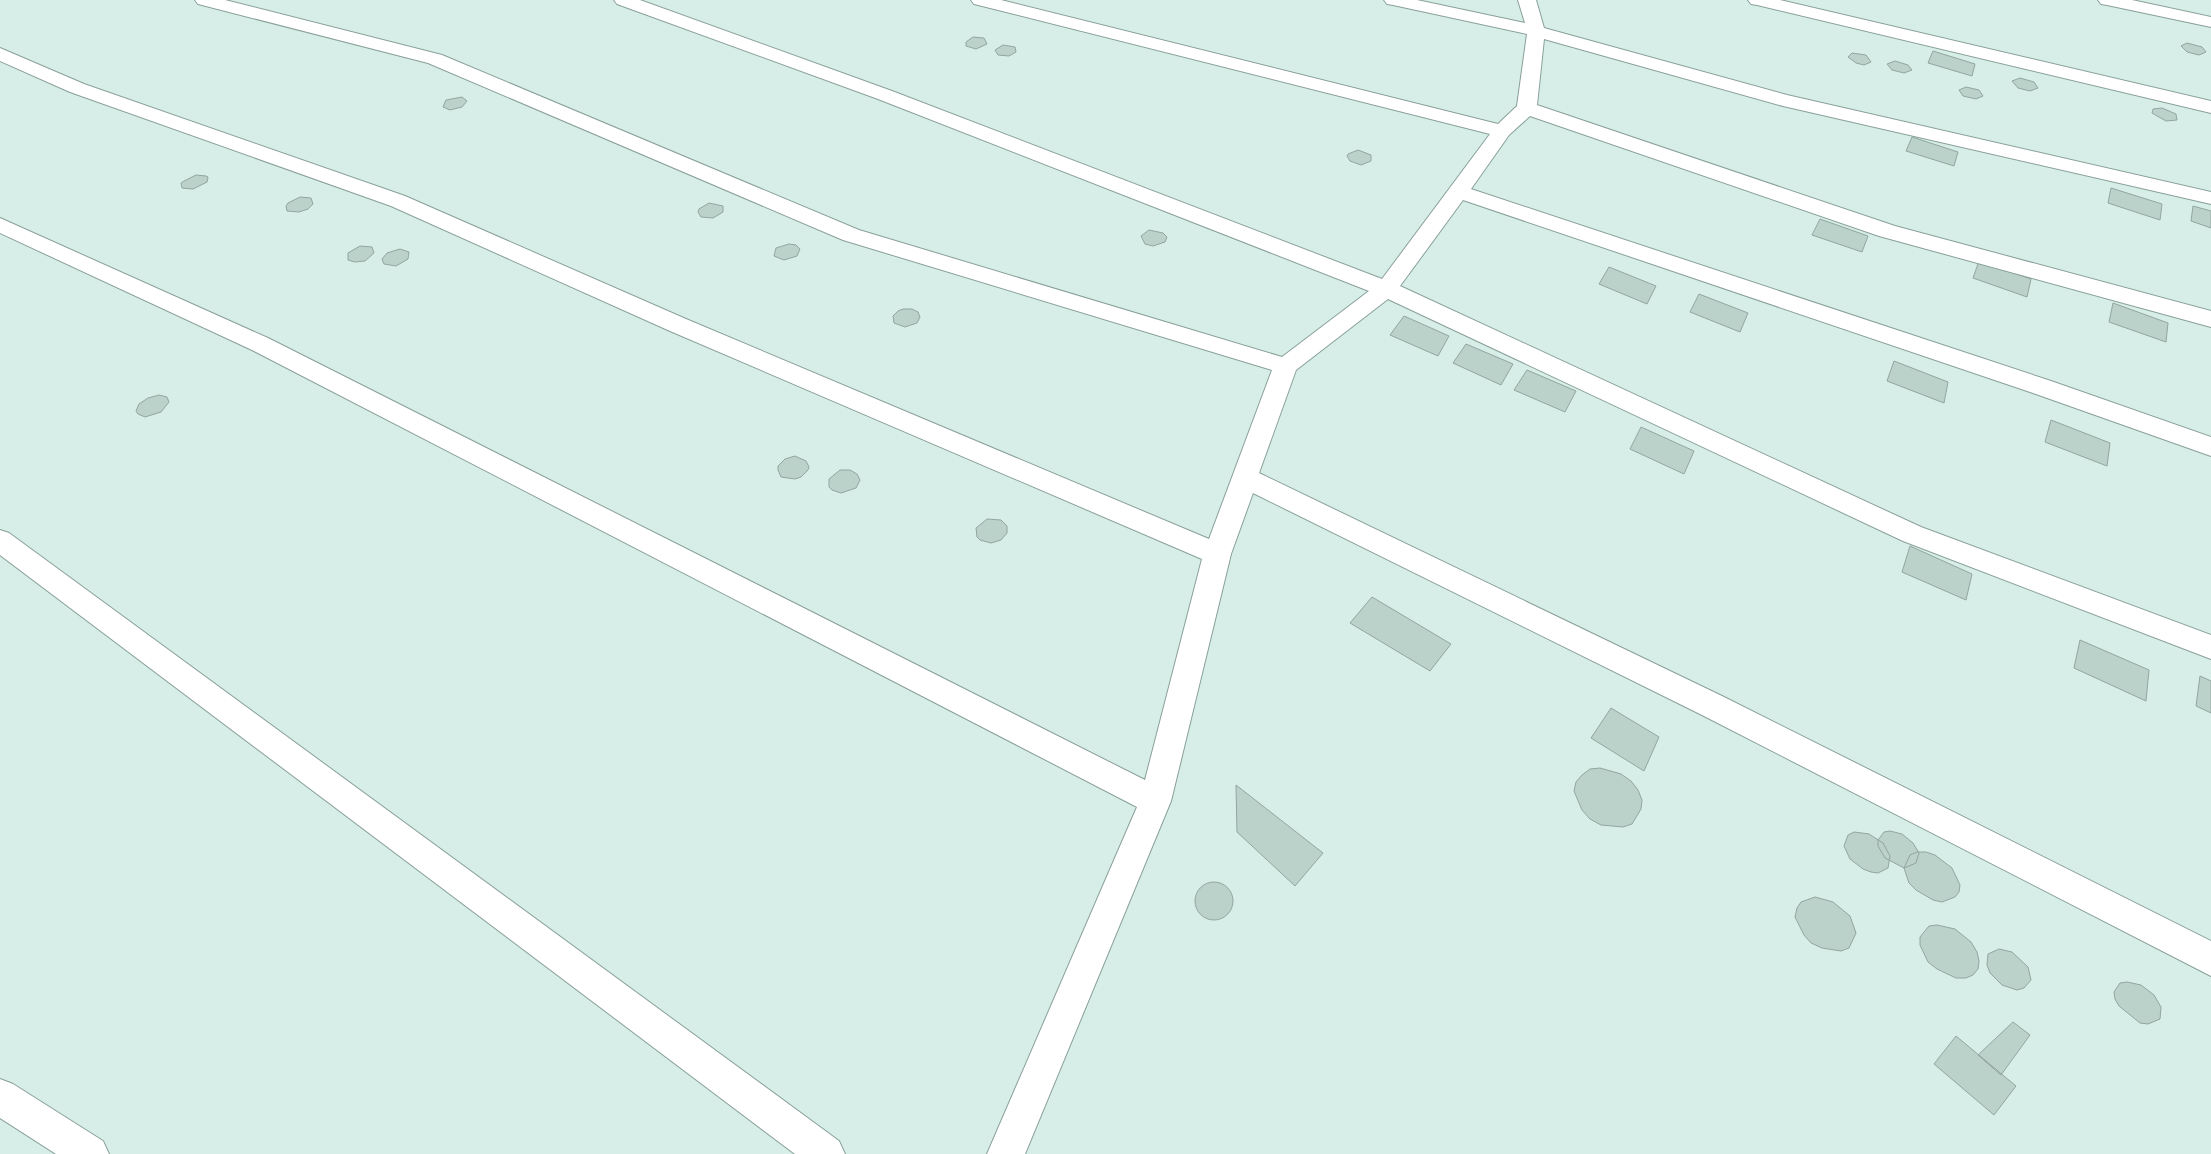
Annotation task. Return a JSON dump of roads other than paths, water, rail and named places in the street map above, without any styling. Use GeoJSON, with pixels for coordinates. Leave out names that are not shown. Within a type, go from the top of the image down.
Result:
{"type":"FeatureCollection","features":[{"type":"Feature","properties":{"kind":"street"},"geometry":{"type":"LineString","coordinates":[[204,0],[435,59],[851,235],[1286,366]]}},
{"type":"Feature","properties":{"kind":"street"},"geometry":{"type":"LineString","coordinates":[[623,0],[895,99],[1386,289],[1912,534],[2211,647]]}},
{"type":"Feature","properties":{"kind":"street"},"geometry":{"type":"LineString","coordinates":[[980,0],[1502,131]]}},
{"type":"Feature","properties":{"kind":"street"},"geometry":{"type":"LineString","coordinates":[[1393,0],[1536,31],[1783,100],[2211,198]]}},
{"type":"Feature","properties":{"kind":"street"},"geometry":{"type":"LineString","coordinates":[[1006,1154],[1155,801],[1217,554],[1286,366],[1386,289],[1502,131],[1527,108],[1536,31],[1526,0]]}},
{"type":"Feature","properties":{"kind":"street"},"geometry":{"type":"LineString","coordinates":[[1757,0],[2211,108]]}},
{"type":"Feature","properties":{"kind":"street"},"geometry":{"type":"LineString","coordinates":[[2107,0],[2211,22]]}},
{"type":"Feature","properties":{"kind":"street"},"geometry":{"type":"LineString","coordinates":[[0,54],[77,88],[398,201],[678,325],[1217,554]]}},
{"type":"Feature","properties":{"kind":"street"},"geometry":{"type":"LineString","coordinates":[[1527,108],[1887,231],[2211,319]]}},
{"type":"Feature","properties":{"kind":"street"},"geometry":{"type":"LineString","coordinates":[[1459,192],[2042,387],[2211,447]]}},
{"type":"Feature","properties":{"kind":"street"},"geometry":{"type":"LineString","coordinates":[[0,225],[260,344],[1155,801]]}},
{"type":"Feature","properties":{"kind":"street"},"geometry":{"type":"LineString","coordinates":[[1244,477],[1704,702],[2211,959]]}},
{"type":"Feature","properties":{"kind":"street"},"geometry":{"type":"LineString","coordinates":[[0,540],[826,1154]]}},
{"type":"Feature","properties":{"kind":"street"},"geometry":{"type":"LineString","coordinates":[[0,1097],[90,1154]]}}]}
